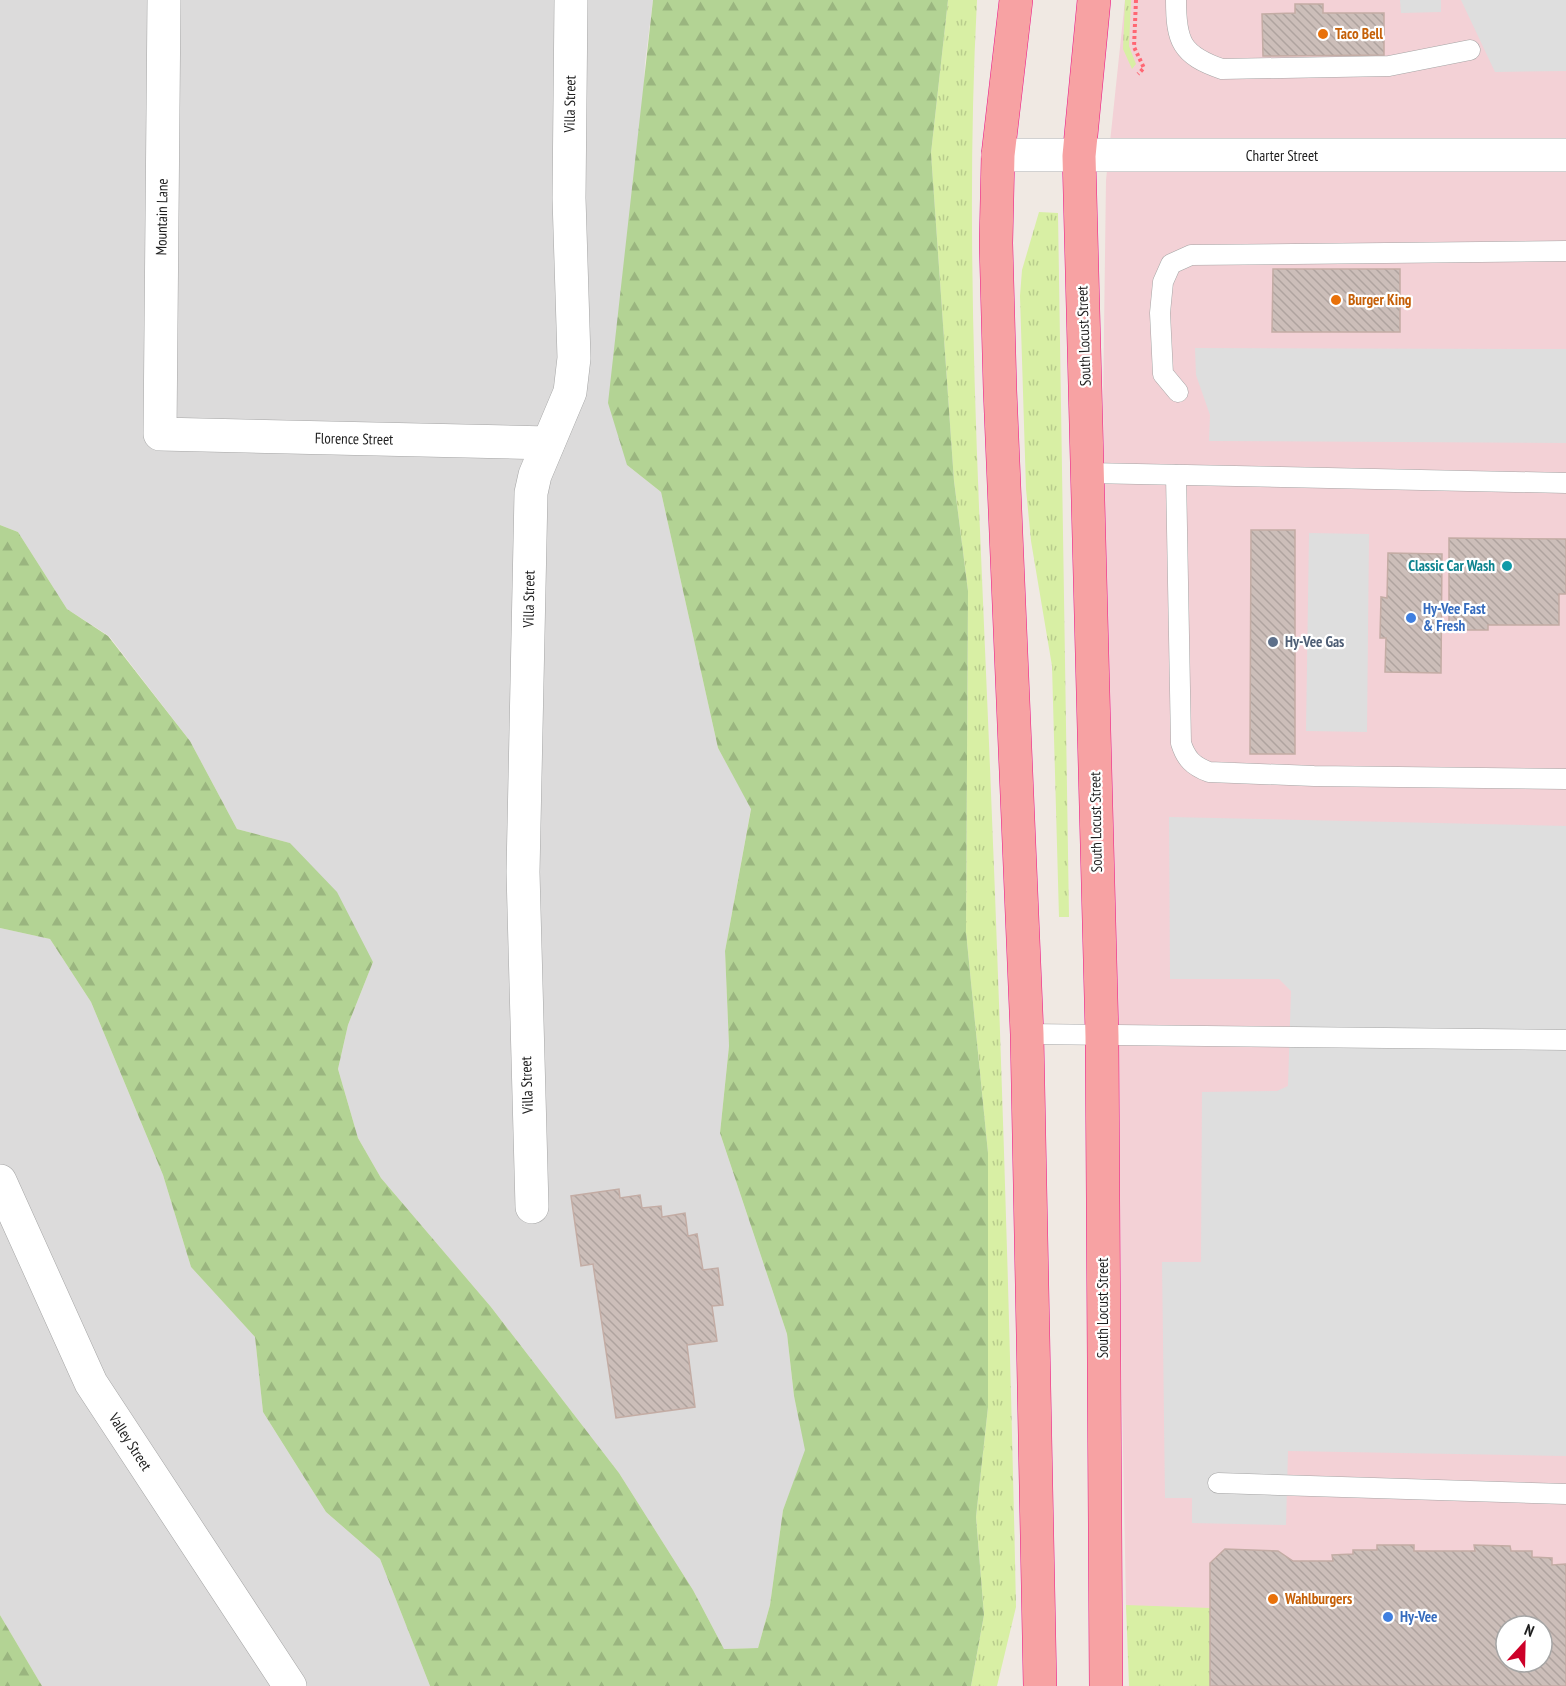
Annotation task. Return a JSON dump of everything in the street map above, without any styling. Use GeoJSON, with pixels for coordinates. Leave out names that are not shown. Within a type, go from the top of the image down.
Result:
{"type":"FeatureCollection","features":[{"type":"Feature","properties":{"kind":"highway"},"geometry":{"type":"LineString","coordinates":[[1016,0],[998,155],[996,243],[1027,1034],[1041,1626],[1040,1686]]}},
{"type":"Feature","properties":{"kind":"highway","name":"South Locust Street"},"geometry":{"type":"LineString","coordinates":[[1094,0],[1079,156],[1102,1035],[1106,1686]]}},
{"type":"Feature","properties":{"kind":"highway"},"geometry":{"type":"LineString","coordinates":[[1023,1686],[1041,1626]]}},
{"type":"Feature","properties":{"kind":"street","name":"Mountain Lane"},"geometry":{"type":"LineString","coordinates":[[160,434],[164,0]]}},
{"type":"Feature","properties":{"kind":"street","name":"Villa Street"},"geometry":{"type":"LineString","coordinates":[[532,1207],[523,872],[530,505],[535,475],[570,392],[574,358],[569,198],[571,0]]}},
{"type":"Feature","properties":{"kind":"street","name":"Charter Street"},"geometry":{"type":"LineString","coordinates":[[998,155],[1566,155]]}},
{"type":"Feature","properties":{"kind":"street","name":"Florence Street"},"geometry":{"type":"LineString","coordinates":[[160,434],[548,443]]}},
{"type":"Feature","properties":{"kind":"street","name":"Valley Street"},"geometry":{"type":"LineString","coordinates":[[0,1181],[91,1383],[290,1686]]}},
{"type":"Feature","properties":{"kind":"lane"},"geometry":{"type":"LineString","coordinates":[[1176,0],[1176,32],[1187,51],[1203,63],[1222,69],[1389,66],[1470,50]]}},
{"type":"Feature","properties":{"kind":"lane"},"geometry":{"type":"LineString","coordinates":[[1178,392],[1163,374],[1161,313],[1163,282],[1171,264],[1191,255],[1566,251]]}},
{"type":"Feature","properties":{"kind":"lane"},"geometry":{"type":"LineString","coordinates":[[1088,473],[1566,483]]}},
{"type":"Feature","properties":{"kind":"lane"},"geometry":{"type":"LineString","coordinates":[[1176,475],[1181,743],[1185,755],[1195,766],[1209,772],[1314,776],[1566,779]]}},
{"type":"Feature","properties":{"kind":"lane"},"geometry":{"type":"LineString","coordinates":[[1027,1034],[1566,1040]]}},
{"type":"Feature","properties":{"kind":"lane"},"geometry":{"type":"LineString","coordinates":[[1218,1483],[1566,1494]]}},
{"type":"Feature","properties":{"kind":"path"},"geometry":{"type":"LineString","coordinates":[[1136,0],[1134,47],[1144,68],[1138,74]]}},
{"type":"Feature","properties":{"kind":"shaded area"},"geometry":{"type":"Polygon","coordinates":[[[0,0],[653,0],[645,63],[627,465],[661,492],[718,748],[751,808],[725,951],[729,1046],[720,1133],[787,1334],[794,1396],[806,1450],[783,1510],[770,1605],[758,1648],[724,1649],[693,1590],[619,1473],[491,1307],[381,1178],[358,1138],[338,1069],[348,1025],[373,962],[290,843],[237,829],[190,741],[109,636],[67,609],[18,532],[0,525],[0,0]]]}},
{"type":"Feature","properties":{"kind":"shaded area"},"geometry":{"type":"Polygon","coordinates":[[[1125,0],[1566,0],[1566,1686],[1132,1686],[1126,1605],[1103,407],[1106,180],[1125,0]]]}},
{"type":"Feature","properties":{"kind":"shaded area"},"geometry":{"type":"Polygon","coordinates":[[[1400,0],[1441,0],[1441,12],[1401,13],[1400,0]]]}},
{"type":"Feature","properties":{"kind":"shaded area"},"geometry":{"type":"Polygon","coordinates":[[[1461,0],[1566,0],[1566,71],[1495,72],[1461,0]]]}},
{"type":"Feature","properties":{"kind":"shaded area"},"geometry":{"type":"Polygon","coordinates":[[[1195,348],[1566,349],[1566,443],[1209,441],[1210,415],[1196,375],[1195,348]]]}},
{"type":"Feature","properties":{"kind":"shaded area"},"geometry":{"type":"Polygon","coordinates":[[[1309,533],[1369,534],[1367,732],[1306,731],[1309,533]]]}},
{"type":"Feature","properties":{"kind":"shaded area"},"geometry":{"type":"Polygon","coordinates":[[[1169,817],[1566,826],[1566,1456],[1288,1451],[1286,1525],[1192,1523],[1192,1498],[1165,1498],[1162,1262],[1201,1262],[1202,1092],[1277,1091],[1288,1086],[1291,991],[1279,979],[1170,979],[1169,817]]]}},
{"type":"Feature","properties":{"kind":"shaded area"},"geometry":{"type":"Polygon","coordinates":[[[0,928],[50,939],[91,1002],[163,1175],[191,1267],[255,1337],[263,1412],[326,1512],[380,1559],[430,1686],[42,1686],[0,1615],[0,928]]]}},
{"type":"Feature","properties":{"kind":"green space"},"geometry":{"type":"Polygon","coordinates":[[[653,0],[948,0],[931,153],[954,481],[968,591],[966,932],[988,1153],[988,1407],[976,1517],[984,1615],[971,1686],[430,1686],[380,1559],[326,1512],[263,1412],[255,1337],[191,1267],[163,1175],[91,1002],[50,939],[0,928],[0,525],[18,532],[67,609],[108,636],[190,741],[237,829],[290,843],[337,892],[373,962],[348,1025],[338,1069],[358,1138],[381,1178],[491,1307],[619,1473],[693,1590],[724,1649],[758,1648],[770,1605],[783,1510],[805,1450],[794,1396],[787,1334],[720,1133],[729,1046],[725,951],[751,809],[718,748],[661,492],[627,465],[608,403],[653,0]]]}},
{"type":"Feature","properties":{"kind":"green space"},"geometry":{"type":"Polygon","coordinates":[[[948,0],[977,0],[972,186],[974,372],[1001,1067],[1016,1607],[997,1686],[971,1686],[984,1615],[976,1517],[988,1407],[988,1153],[966,932],[968,591],[954,481],[931,153],[948,0]]]}},
{"type":"Feature","properties":{"kind":"green space"},"geometry":{"type":"Polygon","coordinates":[[[1125,0],[1131,0],[1129,46],[1136,64],[1132,69],[1123,49],[1125,0]]]}},
{"type":"Feature","properties":{"kind":"green space"},"geometry":{"type":"Polygon","coordinates":[[[1039,212],[1058,213],[1069,917],[1059,917],[1052,666],[1031,541],[1026,489],[1020,296],[1022,270],[1039,212]]]}},
{"type":"Feature","properties":{"kind":"green space"},"geometry":{"type":"Polygon","coordinates":[[[1126,1605],[1210,1608],[1210,1686],[1129,1686],[1126,1605]]]}},
{"type":"Feature","properties":{"kind":"green space"},"geometry":{"type":"Polygon","coordinates":[[[0,1615],[42,1686],[0,1686],[0,1615]]]}},
{"type":"Feature","properties":{"kind":"building","name":"Taco Bell"},"geometry":{"type":"Polygon","coordinates":[[[1295,4],[1323,4],[1323,13],[1384,13],[1384,55],[1263,56],[1262,14],[1295,13],[1295,4]]]}},
{"type":"Feature","properties":{"kind":"building","name":"Burger King"},"geometry":{"type":"Polygon","coordinates":[[[1273,269],[1400,269],[1400,332],[1272,332],[1273,269]]]}},
{"type":"Feature","properties":{"kind":"building","name":"Hy-Vee Gas"},"geometry":{"type":"Polygon","coordinates":[[[1251,530],[1295,530],[1295,754],[1250,754],[1251,530]]]}},
{"type":"Feature","properties":{"kind":"building","name":"Classic Car Wash"},"geometry":{"type":"Polygon","coordinates":[[[1449,538],[1566,539],[1566,594],[1559,594],[1559,625],[1488,625],[1488,630],[1449,630],[1449,538]]]}},
{"type":"Feature","properties":{"kind":"building","name":"Hy-Vee Fast & Fresh"},"geometry":{"type":"Polygon","coordinates":[[[1388,553],[1442,554],[1441,673],[1385,672],[1386,638],[1380,638],[1381,597],[1387,598],[1388,553]]]}},
{"type":"Feature","properties":{"kind":"building"},"geometry":{"type":"Polygon","coordinates":[[[619,1189],[620,1198],[640,1195],[642,1208],[661,1206],[662,1217],[685,1213],[688,1236],[697,1234],[703,1270],[718,1268],[723,1305],[712,1306],[717,1341],[687,1345],[695,1407],[616,1418],[593,1264],[581,1266],[571,1196],[619,1189]]]}},
{"type":"Feature","properties":{"kind":"building","name":"Hy-Vee"},"geometry":{"type":"Polygon","coordinates":[[[1377,1545],[1414,1545],[1414,1551],[1475,1551],[1474,1545],[1510,1546],[1511,1551],[1532,1551],[1532,1557],[1552,1558],[1552,1565],[1566,1564],[1566,1686],[1210,1686],[1210,1563],[1225,1549],[1278,1551],[1293,1561],[1333,1561],[1332,1555],[1353,1554],[1353,1550],[1377,1550],[1377,1545]]]}},
{"type":"Feature","properties":{"kind":"place","name":"Taco Bell"},"geometry":{"type":"Point","coordinates":[1323,34]}},
{"type":"Feature","properties":{"kind":"place","name":"Burger King"},"geometry":{"type":"Point","coordinates":[1336,300]}},
{"type":"Feature","properties":{"kind":"place","name":"Classic Car Wash"},"geometry":{"type":"Point","coordinates":[1507,566]}},
{"type":"Feature","properties":{"kind":"place","name":"Hy-Vee Fast & Fresh"},"geometry":{"type":"Point","coordinates":[1411,618]}},
{"type":"Feature","properties":{"kind":"place","name":"Hy-Vee Gas"},"geometry":{"type":"Point","coordinates":[1273,642]}},
{"type":"Feature","properties":{"kind":"place","name":"Wahlburgers"},"geometry":{"type":"Point","coordinates":[1273,1599]}},
{"type":"Feature","properties":{"kind":"place","name":"Hy-Vee"},"geometry":{"type":"Point","coordinates":[1388,1617]}}]}
